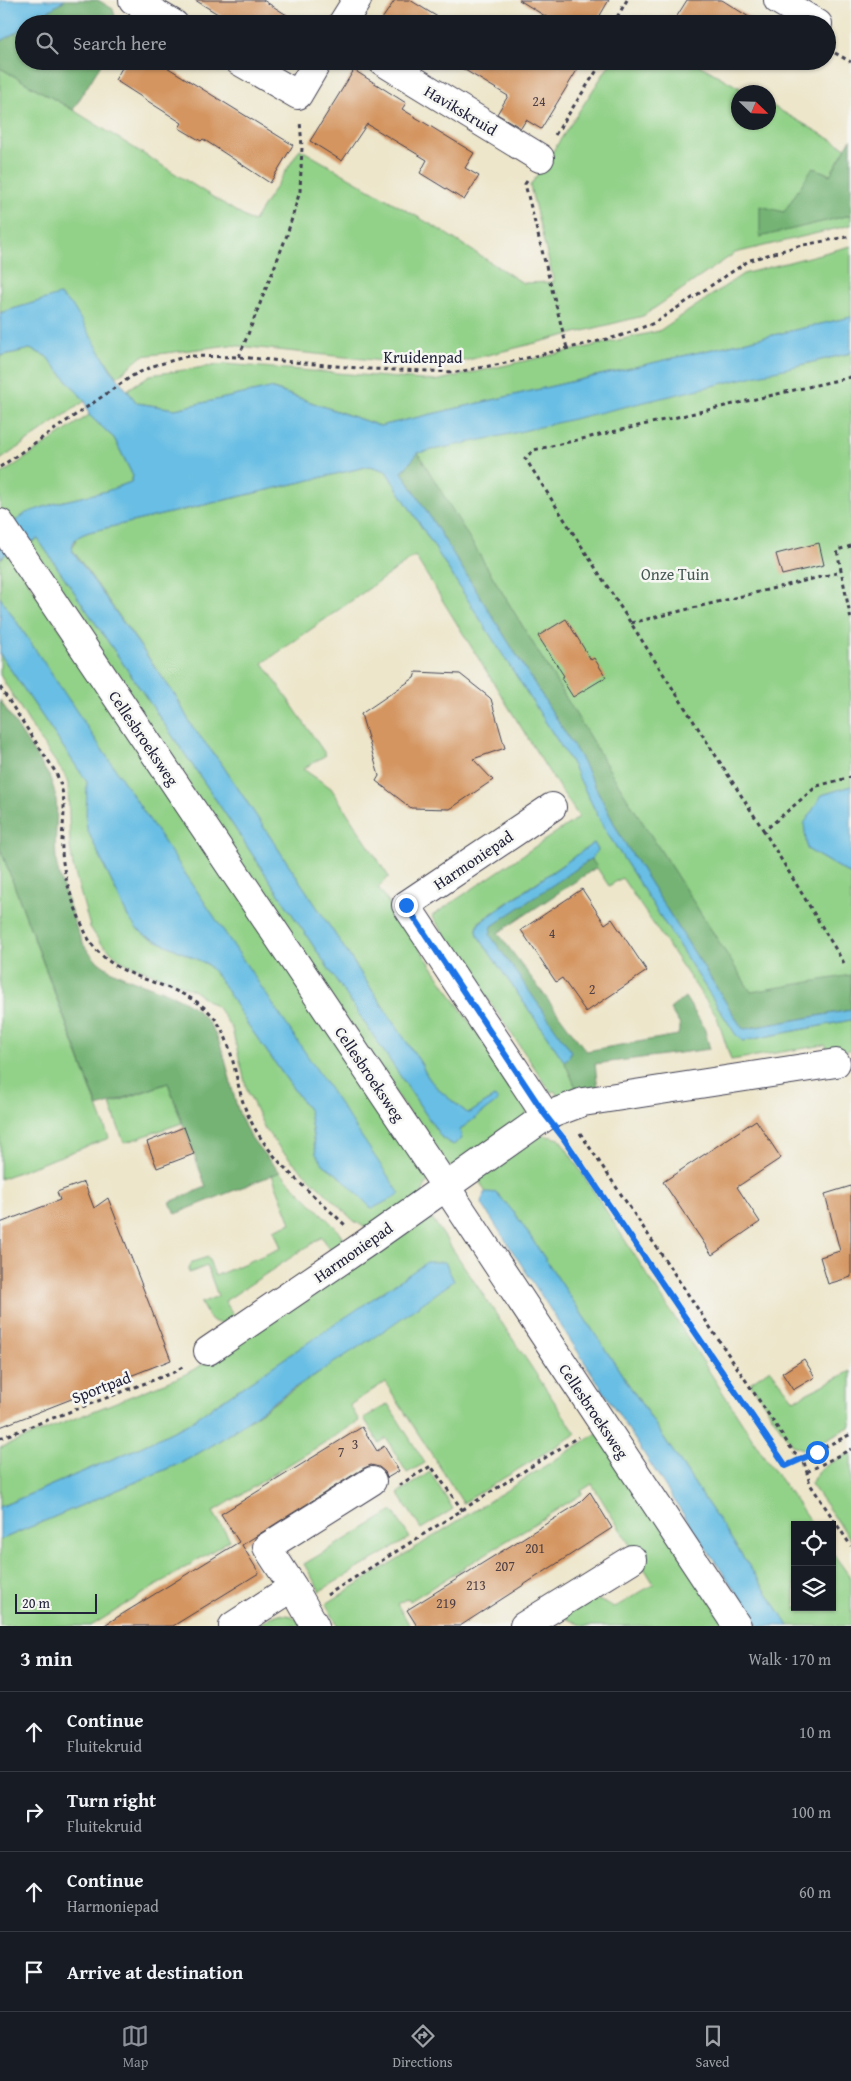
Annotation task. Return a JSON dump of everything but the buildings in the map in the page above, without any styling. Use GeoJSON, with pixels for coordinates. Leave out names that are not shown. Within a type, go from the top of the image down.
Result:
{"type":"FeatureCollection","features":[{"type":"Feature","properties":{"kind":"street"},"geometry":{"type":"LineString","coordinates":[[132,0],[158,15]]}},
{"type":"Feature","properties":{"kind":"street"},"geometry":{"type":"LineString","coordinates":[[348,15],[357,0]]}},
{"type":"Feature","properties":{"kind":"street"},"geometry":{"type":"LineString","coordinates":[[778,0],[803,15]]}},
{"type":"Feature","properties":{"kind":"street"},"geometry":{"type":"LineString","coordinates":[[255,70],[298,95],[313,70]]}},
{"type":"Feature","properties":{"kind":"street","name":"Havikskruid"},"geometry":{"type":"LineString","coordinates":[[397,70],[540,158]]}},
{"type":"Feature","properties":{"kind":"street","name":"Cellesbroeksweg"},"geometry":{"type":"LineString","coordinates":[[0,523],[446,1187],[737,1626]]}},
{"type":"Feature","properties":{"kind":"street","name":"Harmoniepad"},"geometry":{"type":"LineString","coordinates":[[552,807],[406,905],[555,1113]]}},
{"type":"Feature","properties":{"kind":"street","name":"Harmoniepad"},"geometry":{"type":"LineString","coordinates":[[208,1351],[555,1113],[583,1102],[836,1063]]}},
{"type":"Feature","properties":{"kind":"street"},"geometry":{"type":"LineString","coordinates":[[232,1626],[304,1607],[267,1547],[372,1481]]}},
{"type":"Feature","properties":{"kind":"street"},"geometry":{"type":"LineString","coordinates":[[524,1626],[632,1559]]}},
{"type":"Feature","properties":{"kind":"path"},"geometry":{"type":"LineString","coordinates":[[618,15],[627,0]]}},
{"type":"Feature","properties":{"kind":"path"},"geometry":{"type":"LineString","coordinates":[[836,53],[851,62]]}},
{"type":"Feature","properties":{"kind":"path"},"geometry":{"type":"LineString","coordinates":[[566,348],[525,184],[597,70]]}},
{"type":"Feature","properties":{"kind":"path"},"geometry":{"type":"LineString","coordinates":[[239,357],[287,235],[300,191],[302,147],[298,95]]}},
{"type":"Feature","properties":{"kind":"path","name":"Kruidenpad"},"geometry":{"type":"LineString","coordinates":[[0,467],[132,376],[153,366],[188,356],[239,357],[369,369],[457,372],[501,364],[620,336],[654,323],[750,260],[798,246],[851,236]]}},
{"type":"Feature","properties":{"kind":"path"},"geometry":{"type":"LineString","coordinates":[[844,963],[764,831],[525,458],[534,450],[851,377]]}},
{"type":"Feature","properties":{"kind":"path"},"geometry":{"type":"LineString","coordinates":[[851,546],[836,550],[851,620]]}},
{"type":"Feature","properties":{"kind":"path"},"geometry":{"type":"LineString","coordinates":[[631,623],[841,572]]}},
{"type":"Feature","properties":{"kind":"path"},"geometry":{"type":"LineString","coordinates":[[0,687],[59,780],[64,804],[63,862],[82,922],[93,945],[101,955],[120,968],[188,996],[202,1004],[213,1016],[227,1042],[241,1097],[256,1131],[279,1161],[365,1244]]}},
{"type":"Feature","properties":{"kind":"path"},"geometry":{"type":"LineString","coordinates":[[764,831],[817,786],[851,777]]}},
{"type":"Feature","properties":{"kind":"path"},"geometry":{"type":"LineString","coordinates":[[555,1113],[564,1139],[786,1466],[851,1434]]}},
{"type":"Feature","properties":{"kind":"path"},"geometry":{"type":"LineString","coordinates":[[555,1113],[795,1454],[803,1458],[810,1484],[851,1546]]}},
{"type":"Feature","properties":{"kind":"path","name":"Sportpad"},"geometry":{"type":"LineString","coordinates":[[0,1438],[172,1373],[208,1351]]}},
{"type":"Feature","properties":{"kind":"path"},"geometry":{"type":"LineString","coordinates":[[304,1607],[582,1435]]}},
{"type":"Feature","properties":{"kind":"path"},"geometry":{"type":"LineString","coordinates":[[807,1472],[851,1449]]}},
{"type":"Feature","properties":{"kind":"path"},"geometry":{"type":"LineString","coordinates":[[372,1481],[381,1495],[431,1466],[463,1510]]}},
{"type":"Feature","properties":{"kind":"green space"},"geometry":{"type":"Polygon","coordinates":[[[65,0],[98,0],[113,9],[115,15],[42,15],[65,0]]]}},
{"type":"Feature","properties":{"kind":"green space"},"geometry":{"type":"Polygon","coordinates":[[[15,33],[15,70],[97,70],[73,110],[0,68],[0,42],[15,33]]]}},
{"type":"Feature","properties":{"kind":"green space"},"geometry":{"type":"Polygon","coordinates":[[[0,68],[73,110],[253,222],[300,149],[437,228],[523,283],[554,282],[530,186],[606,70],[708,70],[735,85],[731,85],[731,130],[776,130],[776,108],[846,148],[830,175],[813,167],[784,213],[760,236],[851,215],[851,225],[735,253],[643,316],[440,367],[230,345],[142,356],[117,377],[60,295],[0,313],[0,68]]]}},
{"type":"Feature","properties":{"kind":"green space"},"geometry":{"type":"Polygon","coordinates":[[[851,139],[851,215],[760,237],[760,206],[784,212],[813,167],[830,175],[851,139]]]}},
{"type":"Feature","properties":{"kind":"green space"},"geometry":{"type":"Polygon","coordinates":[[[851,246],[851,317],[380,426],[271,388],[175,409],[137,403],[127,390],[150,375],[225,364],[435,381],[659,331],[743,274],[851,246]]]}},
{"type":"Feature","properties":{"kind":"green space"},"geometry":{"type":"Polygon","coordinates":[[[30,349],[46,356],[85,401],[0,460],[0,356],[30,349]]]}},
{"type":"Feature","properties":{"kind":"green space","name":"Onze Tuin"},"geometry":{"type":"Polygon","coordinates":[[[851,353],[851,786],[822,795],[807,849],[851,875],[851,1010],[745,1029],[621,837],[579,755],[402,472],[418,453],[851,353]]]}},
{"type":"Feature","properties":{"kind":"green space"},"geometry":{"type":"Polygon","coordinates":[[[89,415],[114,438],[133,476],[131,482],[107,491],[56,503],[10,523],[0,508],[0,475],[89,415]]]}},
{"type":"Feature","properties":{"kind":"green space"},"geometry":{"type":"Polygon","coordinates":[[[418,453],[615,779],[751,992],[851,975],[851,1010],[742,1028],[621,837],[579,755],[402,472],[418,453]]]}},
{"type":"Feature","properties":{"kind":"green space"},"geometry":{"type":"Polygon","coordinates":[[[370,466],[386,471],[571,762],[604,828],[736,1035],[743,1041],[851,1020],[851,1050],[830,1054],[825,1045],[731,1060],[717,1017],[622,878],[609,886],[591,859],[598,850],[594,843],[479,922],[477,929],[478,936],[564,1061],[579,1094],[560,1100],[555,1091],[551,1092],[432,916],[579,817],[547,769],[415,556],[263,663],[326,755],[303,769],[331,788],[389,877],[378,887],[525,1104],[527,1110],[526,1117],[454,1168],[443,1164],[26,544],[38,539],[206,785],[441,1137],[449,1143],[461,1136],[460,1131],[462,1128],[497,1101],[494,1097],[470,1113],[467,1113],[435,1086],[221,763],[191,725],[177,698],[72,549],[77,537],[89,532],[370,466]]]}},
{"type":"Feature","properties":{"kind":"green space"},"geometry":{"type":"Polygon","coordinates":[[[8,552],[429,1178],[421,1195],[370,1230],[354,1221],[282,1151],[265,1129],[247,1090],[232,1029],[219,1009],[193,990],[123,962],[100,942],[90,927],[73,866],[70,846],[68,784],[64,774],[40,740],[0,675],[0,654],[87,782],[87,829],[128,917],[145,935],[207,964],[219,978],[246,1022],[309,1111],[314,1145],[323,1164],[342,1178],[399,1194],[0,597],[0,560],[8,552]]]}},
{"type":"Feature","properties":{"kind":"green space"},"geometry":{"type":"Polygon","coordinates":[[[0,700],[49,776],[53,787],[57,807],[55,847],[58,870],[77,929],[89,953],[102,965],[117,974],[185,1002],[199,1012],[209,1023],[222,1050],[237,1107],[245,1127],[259,1148],[280,1172],[175,1214],[170,1202],[206,1187],[168,1083],[98,1107],[0,848],[0,700]]]}},
{"type":"Feature","properties":{"kind":"green space"},"geometry":{"type":"Polygon","coordinates":[[[0,848],[109,1138],[0,1179],[0,848]]]}},
{"type":"Feature","properties":{"kind":"green space"},"geometry":{"type":"Polygon","coordinates":[[[591,859],[597,867],[498,933],[586,1051],[678,1035],[680,1025],[670,1009],[685,997],[704,1027],[710,1049],[595,1064],[598,1089],[579,1094],[564,1061],[569,1057],[490,935],[491,926],[591,859]]]}},
{"type":"Feature","properties":{"kind":"green space"},"geometry":{"type":"Polygon","coordinates":[[[168,1083],[182,1123],[124,1143],[110,1104],[168,1083]]]}},
{"type":"Feature","properties":{"kind":"green space"},"geometry":{"type":"Polygon","coordinates":[[[539,1134],[560,1139],[763,1455],[810,1521],[791,1521],[791,1611],[836,1611],[836,1557],[851,1578],[851,1626],[789,1626],[516,1215],[497,1193],[486,1193],[476,1175],[539,1134]]]}},
{"type":"Feature","properties":{"kind":"green space"},"geometry":{"type":"Polygon","coordinates":[[[280,1172],[339,1231],[343,1239],[341,1245],[334,1255],[322,1237],[225,1301],[236,1319],[223,1323],[214,1322],[207,1315],[201,1303],[218,1296],[207,1266],[189,1273],[192,1262],[208,1257],[215,1276],[281,1248],[274,1230],[291,1223],[272,1175],[280,1172]]]}},
{"type":"Feature","properties":{"kind":"green space"},"geometry":{"type":"Polygon","coordinates":[[[428,1217],[432,1218],[576,1434],[463,1503],[385,1382],[350,1405],[359,1421],[213,1512],[230,1540],[91,1626],[0,1626],[0,1540],[183,1462],[216,1443],[324,1369],[428,1262],[186,1425],[143,1446],[0,1507],[0,1448],[182,1376],[218,1356],[428,1217]]]}},
{"type":"Feature","properties":{"kind":"green space"},"geometry":{"type":"Polygon","coordinates":[[[770,1369],[794,1400],[851,1371],[851,1426],[806,1450],[792,1445],[750,1383],[770,1369]]]}},
{"type":"Feature","properties":{"kind":"green space"},"geometry":{"type":"Polygon","coordinates":[[[388,1404],[425,1463],[407,1473],[386,1438],[379,1443],[364,1418],[388,1404]]]}},
{"type":"Feature","properties":{"kind":"green space"},"geometry":{"type":"Polygon","coordinates":[[[599,1432],[727,1626],[583,1626],[561,1616],[589,1596],[614,1607],[654,1584],[592,1484],[581,1491],[582,1494],[410,1601],[408,1598],[397,1604],[410,1626],[338,1626],[326,1604],[599,1432]]]}},
{"type":"Feature","properties":{"kind":"green space"},"geometry":{"type":"Polygon","coordinates":[[[851,1453],[851,1540],[811,1484],[823,1468],[851,1453]]]}},
{"type":"Feature","properties":{"kind":"green space"},"geometry":{"type":"Polygon","coordinates":[[[430,1472],[453,1509],[421,1529],[398,1493],[430,1472]]]}},
{"type":"Feature","properties":{"kind":"green space"},"geometry":{"type":"Polygon","coordinates":[[[393,1511],[410,1538],[320,1591],[304,1564],[393,1511]]]}},
{"type":"Feature","properties":{"kind":"green space"},"geometry":{"type":"Polygon","coordinates":[[[279,1614],[292,1616],[306,1626],[256,1626],[279,1614]]]}},
{"type":"Feature","properties":{"kind":"water"},"geometry":{"type":"Polygon","coordinates":[[[0,0],[65,0],[42,15],[15,15],[15,33],[0,42],[0,0]]]}},
{"type":"Feature","properties":{"kind":"water"},"geometry":{"type":"Polygon","coordinates":[[[59,295],[72,305],[111,370],[137,403],[175,409],[270,388],[380,426],[851,317],[851,353],[510,434],[418,453],[402,472],[579,755],[621,837],[742,1028],[851,1010],[851,1020],[743,1041],[736,1035],[604,828],[571,762],[386,471],[370,466],[89,532],[78,537],[73,544],[73,552],[177,698],[191,725],[221,763],[422,1065],[425,1073],[441,1092],[467,1113],[470,1113],[494,1097],[497,1099],[498,1101],[462,1128],[460,1131],[462,1139],[453,1145],[441,1137],[206,785],[38,539],[8,552],[0,559],[0,533],[26,513],[56,503],[107,491],[131,482],[133,476],[114,438],[89,415],[85,401],[46,356],[30,349],[0,356],[0,313],[59,295]]]}},
{"type":"Feature","properties":{"kind":"water"},"geometry":{"type":"Polygon","coordinates":[[[0,597],[400,1194],[372,1209],[342,1178],[323,1164],[316,1154],[309,1111],[246,1022],[219,978],[207,964],[145,935],[136,928],[128,917],[87,829],[87,782],[0,654],[0,597]]]}},
{"type":"Feature","properties":{"kind":"water"},"geometry":{"type":"Polygon","coordinates":[[[851,786],[851,875],[807,849],[804,824],[822,795],[851,786]]]}},
{"type":"Feature","properties":{"kind":"water"},"geometry":{"type":"Polygon","coordinates":[[[594,843],[598,850],[591,859],[492,926],[490,935],[571,1051],[569,1057],[564,1061],[478,936],[477,929],[479,923],[594,843]]]}},
{"type":"Feature","properties":{"kind":"water"},"geometry":{"type":"Polygon","coordinates":[[[484,1193],[497,1193],[516,1215],[789,1626],[759,1626],[691,1526],[482,1204],[484,1193]]]}},
{"type":"Feature","properties":{"kind":"water"},"geometry":{"type":"Polygon","coordinates":[[[427,1262],[445,1262],[454,1281],[379,1334],[288,1392],[216,1443],[183,1462],[0,1540],[0,1507],[143,1446],[186,1425],[427,1262]]]}},
{"type":"Feature","properties":{"kind":"route"},"geometry":{"type":"LineString","coordinates":[[406,905],[546,1116],[564,1139],[786,1466],[817,1452]]}}]}
